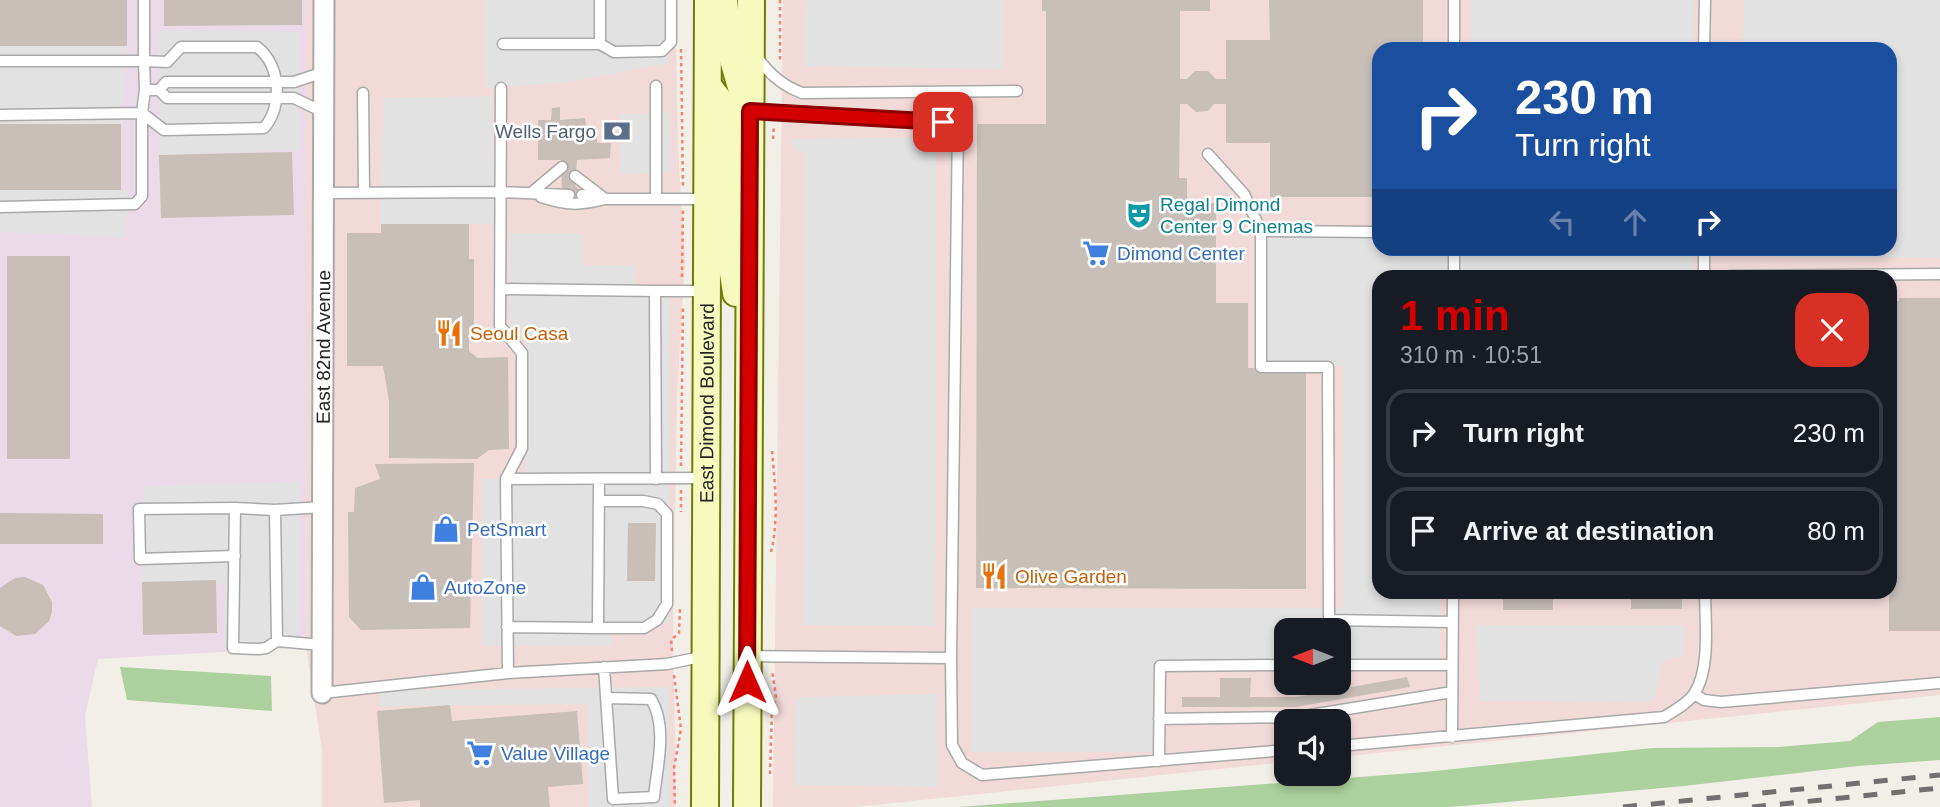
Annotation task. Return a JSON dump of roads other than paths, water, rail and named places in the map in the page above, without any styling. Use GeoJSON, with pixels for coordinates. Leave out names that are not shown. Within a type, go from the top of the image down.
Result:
{"type":"FeatureCollection","features":[{"type":"Feature","properties":{"kind":"main road","name":"East Dimond Boulevard"},"geometry":{"type":"LineString","coordinates":[[705,807],[705,656],[693,478],[695,199],[708,86],[708,0]]}},
{"type":"Feature","properties":{"kind":"main road"},"geometry":{"type":"LineString","coordinates":[[724,0],[736,78],[750,111]]}},
{"type":"Feature","properties":{"kind":"main road"},"geometry":{"type":"LineString","coordinates":[[747,807],[759,657],[748,345],[751,0]]}},
{"type":"Feature","properties":{"kind":"main road"},"geometry":{"type":"LineString","coordinates":[[708,86],[729,113],[729,246],[736,295],[748,345]]}},
{"type":"Feature","properties":{"kind":"main road"},"geometry":{"type":"LineString","coordinates":[[705,656],[759,657]]}},
{"type":"Feature","properties":{"kind":"street","name":"East 82nd Avenue"},"geometry":{"type":"LineString","coordinates":[[322,693],[324,0]]}},
{"type":"Feature","properties":{"kind":"lane"},"geometry":{"type":"LineString","coordinates":[[0,206],[135,204],[142,196],[144,0]]}},
{"type":"Feature","properties":{"kind":"lane"},"geometry":{"type":"LineString","coordinates":[[600,0],[600,44]]}},
{"type":"Feature","properties":{"kind":"lane"},"geometry":{"type":"LineString","coordinates":[[503,44],[600,44],[614,52],[662,51],[671,41],[671,0]]}},
{"type":"Feature","properties":{"kind":"lane"},"geometry":{"type":"LineString","coordinates":[[1454,0],[1454,42]]}},
{"type":"Feature","properties":{"kind":"lane"},"geometry":{"type":"LineString","coordinates":[[1704,42],[1705,0]]}},
{"type":"Feature","properties":{"kind":"lane"},"geometry":{"type":"LineString","coordinates":[[0,61],[167,62],[181,47],[257,47],[264,52],[276,82],[273,118],[264,128],[164,130],[142,113],[0,114]]}},
{"type":"Feature","properties":{"kind":"lane"},"geometry":{"type":"LineString","coordinates":[[750,49],[766,70],[788,87],[802,93],[1017,91]]}},
{"type":"Feature","properties":{"kind":"lane"},"geometry":{"type":"LineString","coordinates":[[159,90],[166,82],[293,82],[324,72]]}},
{"type":"Feature","properties":{"kind":"lane"},"geometry":{"type":"LineString","coordinates":[[656,86],[656,199]]}},
{"type":"Feature","properties":{"kind":"lane"},"geometry":{"type":"LineString","coordinates":[[501,88],[500,326],[522,353],[522,447],[506,479],[508,673]]}},
{"type":"Feature","properties":{"kind":"lane"},"geometry":{"type":"LineString","coordinates":[[145,90],[159,90],[167,98],[294,98],[324,113]]}},
{"type":"Feature","properties":{"kind":"lane"},"geometry":{"type":"LineString","coordinates":[[363,93],[364,193]]}},
{"type":"Feature","properties":{"kind":"lane"},"geometry":{"type":"LineString","coordinates":[[750,111],[958,122],[951,658],[953,746],[962,763],[982,775],[1274,751]]}},
{"type":"Feature","properties":{"kind":"lane"},"geometry":{"type":"LineString","coordinates":[[1208,154],[1244,194],[1261,231],[1261,367],[1328,367],[1329,620],[1452,622]]}},
{"type":"Feature","properties":{"kind":"lane"},"geometry":{"type":"LineString","coordinates":[[531,193],[570,181],[605,199]]}},
{"type":"Feature","properties":{"kind":"lane"},"geometry":{"type":"LineString","coordinates":[[531,193],[570,181],[605,199]]}},
{"type":"Feature","properties":{"kind":"lane"},"geometry":{"type":"LineString","coordinates":[[323,193],[531,193],[565,205],[582,205],[605,199],[695,199]]}},
{"type":"Feature","properties":{"kind":"lane"},"geometry":{"type":"LineString","coordinates":[[1261,231],[1372,232]]}},
{"type":"Feature","properties":{"kind":"lane"},"geometry":{"type":"LineString","coordinates":[[1897,274],[1940,274]]}},
{"type":"Feature","properties":{"kind":"lane"},"geometry":{"type":"LineString","coordinates":[[500,289],[695,291]]}},
{"type":"Feature","properties":{"kind":"lane"},"geometry":{"type":"LineString","coordinates":[[655,291],[656,478]]}},
{"type":"Feature","properties":{"kind":"lane"},"geometry":{"type":"LineString","coordinates":[[506,479],[693,478]]}},
{"type":"Feature","properties":{"kind":"lane"},"geometry":{"type":"LineString","coordinates":[[598,628],[599,479]]}},
{"type":"Feature","properties":{"kind":"lane"},"geometry":{"type":"LineString","coordinates":[[507,627],[643,628],[657,620],[667,604],[667,514],[658,504],[643,501],[599,501]]}},
{"type":"Feature","properties":{"kind":"lane"},"geometry":{"type":"LineString","coordinates":[[234,556],[140,559],[139,509],[275,510],[323,507]]}},
{"type":"Feature","properties":{"kind":"lane"},"geometry":{"type":"LineString","coordinates":[[235,508],[233,648],[266,648],[277,641],[322,645]]}},
{"type":"Feature","properties":{"kind":"lane"},"geometry":{"type":"LineString","coordinates":[[275,510],[277,641]]}},
{"type":"Feature","properties":{"kind":"lane"},"geometry":{"type":"LineString","coordinates":[[1452,599],[1452,737]]}},
{"type":"Feature","properties":{"kind":"lane"},"geometry":{"type":"LineString","coordinates":[[1351,745],[1664,717],[1694,694],[1700,681],[1705,654],[1704,599]]}},
{"type":"Feature","properties":{"kind":"lane"},"geometry":{"type":"LineString","coordinates":[[322,693],[508,673],[673,663],[705,656]]}},
{"type":"Feature","properties":{"kind":"lane"},"geometry":{"type":"LineString","coordinates":[[759,657],[951,658]]}},
{"type":"Feature","properties":{"kind":"lane"},"geometry":{"type":"LineString","coordinates":[[1159,761],[1160,666],[1274,665]]}},
{"type":"Feature","properties":{"kind":"lane"},"geometry":{"type":"LineString","coordinates":[[1351,665],[1452,665]]}},
{"type":"Feature","properties":{"kind":"lane"},"geometry":{"type":"LineString","coordinates":[[604,667],[612,799],[654,797],[660,743],[656,707],[651,699],[607,698]]}},
{"type":"Feature","properties":{"kind":"lane"},"geometry":{"type":"LineString","coordinates":[[1694,694],[1704,700],[1721,702],[1940,683]]}},
{"type":"Feature","properties":{"kind":"lane"},"geometry":{"type":"LineString","coordinates":[[1159,719],[1298,717],[1452,692]]}},
{"type":"Feature","properties":{"kind":"railway"},"geometry":{"type":"LineString","coordinates":[[1623,807],[1940,775]]}},
{"type":"Feature","properties":{"kind":"railway"},"geometry":{"type":"LineString","coordinates":[[1752,807],[1940,788]]}},
{"type":"Feature","properties":{"kind":"place","name":"Wells Fargo"},"geometry":{"type":"Point","coordinates":[617,131]}},
{"type":"Feature","properties":{"kind":"place","name":"Regal Dimond Center 9 Cinemas"},"geometry":{"type":"Point","coordinates":[1139,215]}},
{"type":"Feature","properties":{"kind":"place","name":"Dimond Center"},"geometry":{"type":"Point","coordinates":[1096,253]}},
{"type":"Feature","properties":{"kind":"place","name":"Seoul Casa"},"geometry":{"type":"Point","coordinates":[449,333]}},
{"type":"Feature","properties":{"kind":"place","name":"PetSmart"},"geometry":{"type":"Point","coordinates":[446,529]}},
{"type":"Feature","properties":{"kind":"place","name":"Olive Garden"},"geometry":{"type":"Point","coordinates":[994,576]}},
{"type":"Feature","properties":{"kind":"place","name":"AutoZone"},"geometry":{"type":"Point","coordinates":[423,587]}},
{"type":"Feature","properties":{"kind":"place","name":"Value Village"},"geometry":{"type":"Point","coordinates":[480,753]}}]}
